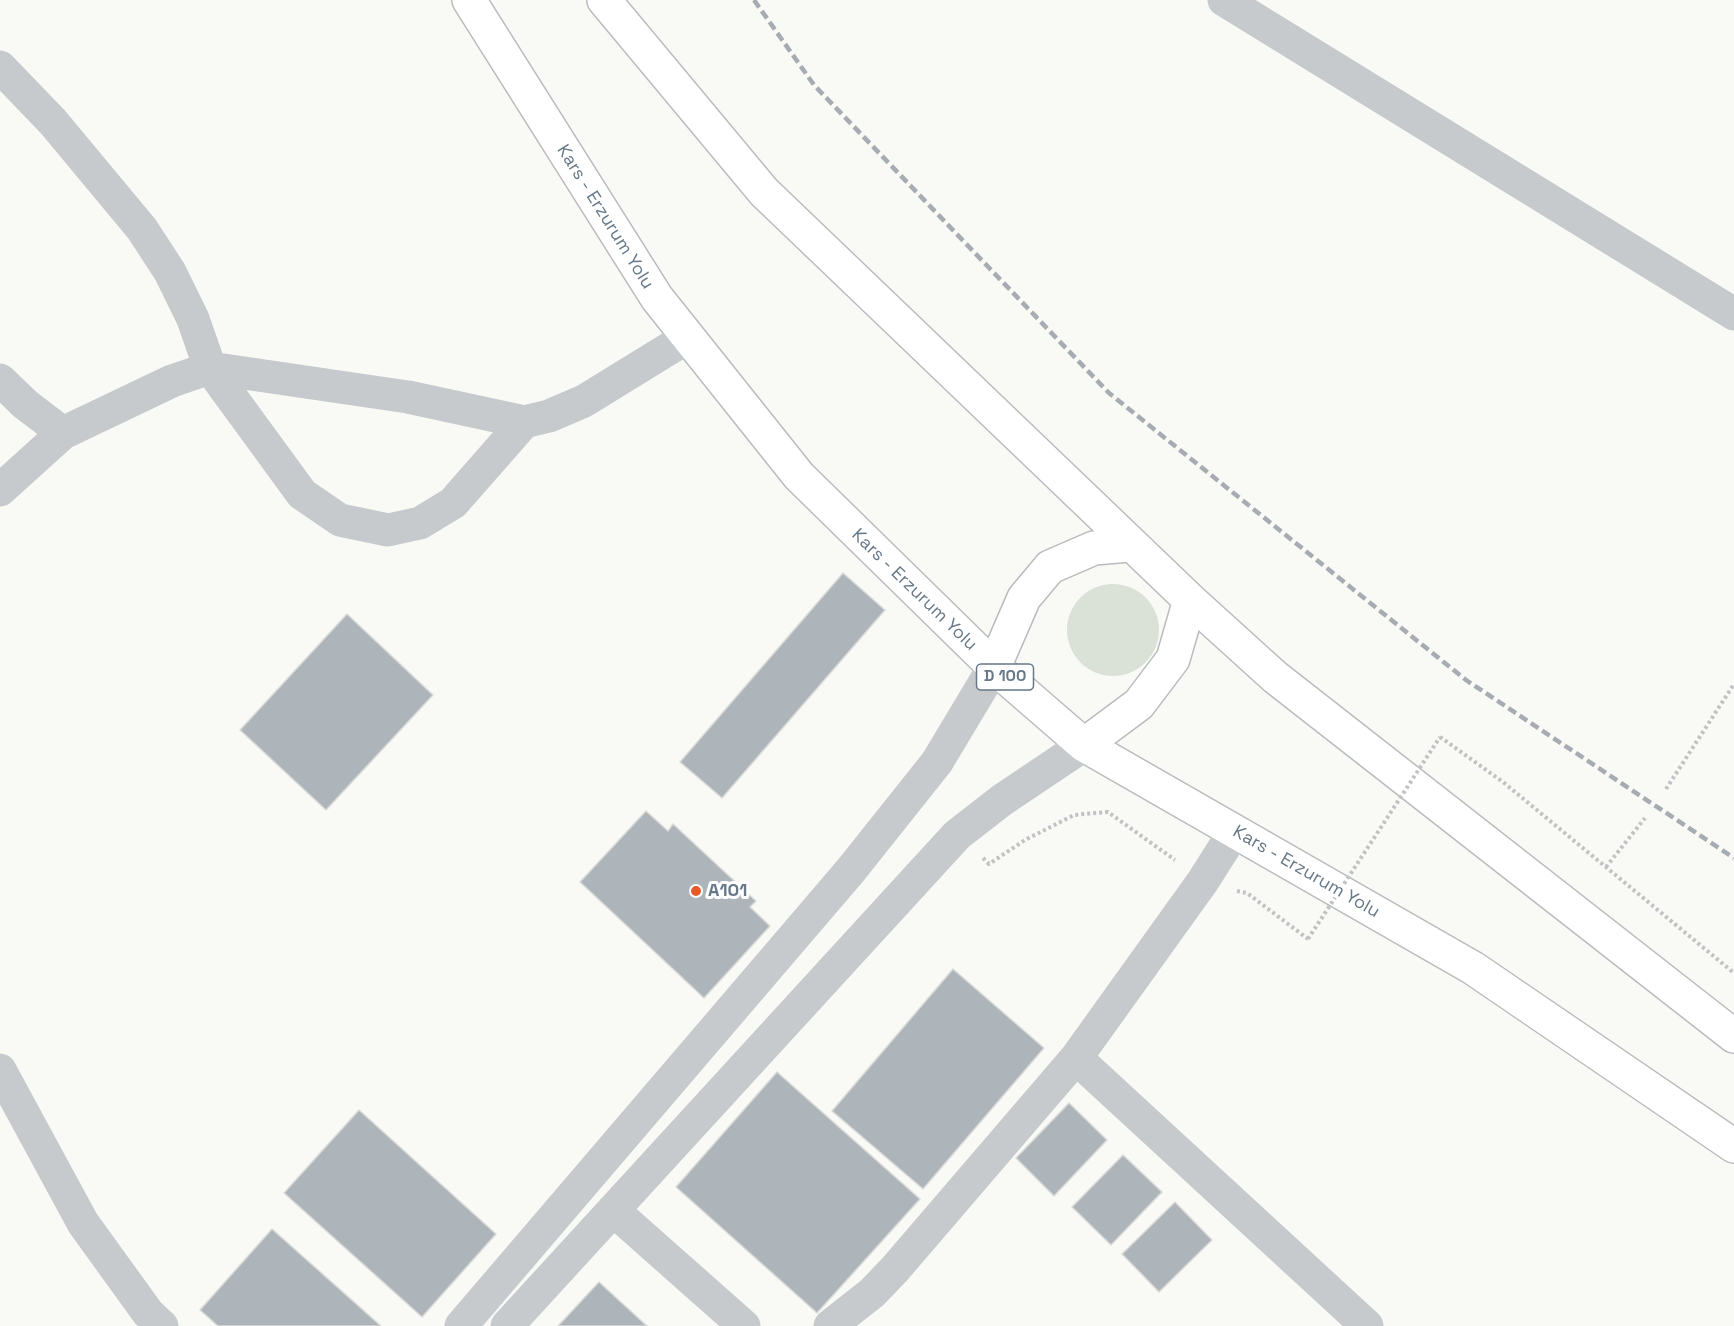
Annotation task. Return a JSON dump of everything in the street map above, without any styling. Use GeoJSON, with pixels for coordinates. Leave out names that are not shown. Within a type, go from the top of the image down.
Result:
{"type":"FeatureCollection","features":[{"type":"Feature","properties":{"kind":"highway","name":"Kars - Erzurum Yolu"},"geometry":{"type":"LineString","coordinates":[[469,0],[657,298],[688,338],[799,476],[994,667],[1084,746],[1473,968],[1734,1146]]}},
{"type":"Feature","properties":{"kind":"highway"},"geometry":{"type":"LineString","coordinates":[[604,0],[764,192],[1129,545],[1275,677],[1734,1036]]}},
{"type":"Feature","properties":{"kind":"highway"},"geometry":{"type":"LineString","coordinates":[[994,667],[1024,598],[1050,567],[1094,548],[1129,545]]}},
{"type":"Feature","properties":{"kind":"highway"},"geometry":{"type":"LineString","coordinates":[[1084,746],[1139,704],[1173,659],[1190,600]]}},
{"type":"Feature","properties":{"kind":"street"},"geometry":{"type":"LineString","coordinates":[[1224,0],[1734,315]]}},
{"type":"Feature","properties":{"kind":"street"},"geometry":{"type":"LineString","coordinates":[[0,67],[53,122],[142,229],[170,272],[193,319],[210,368],[302,494],[340,520],[388,530],[420,523],[453,503],[524,422]]}},
{"type":"Feature","properties":{"kind":"street"},"geometry":{"type":"LineString","coordinates":[[0,490],[63,433],[172,381],[210,368],[408,397],[524,422],[549,416],[584,401],[688,338]]}},
{"type":"Feature","properties":{"kind":"street"},"geometry":{"type":"LineString","coordinates":[[0,380],[63,433]]}},
{"type":"Feature","properties":{"kind":"street"},"geometry":{"type":"LineString","coordinates":[[461,1326],[864,853],[937,762],[994,667]]}},
{"type":"Feature","properties":{"kind":"street"},"geometry":{"type":"LineString","coordinates":[[507,1326],[957,835],[1002,800],[1084,746]]}},
{"type":"Feature","properties":{"kind":"street"},"geometry":{"type":"LineString","coordinates":[[830,1326],[872,1293],[895,1269],[1076,1058],[1203,881],[1234,832]]}},
{"type":"Feature","properties":{"kind":"street"},"geometry":{"type":"LineString","coordinates":[[1076,1058],[1367,1326]]}},
{"type":"Feature","properties":{"kind":"street"},"geometry":{"type":"LineString","coordinates":[[0,1070],[83,1223],[148,1314],[162,1326]]}},
{"type":"Feature","properties":{"kind":"street"},"geometry":{"type":"LineString","coordinates":[[613,1210],[744,1326]]}},
{"type":"Feature","properties":{"kind":"path"},"geometry":{"type":"LineString","coordinates":[[1666,789],[1734,684]]}},
{"type":"Feature","properties":{"kind":"path"},"geometry":{"type":"LineString","coordinates":[[957,835],[989,864],[1025,840],[1074,815],[1108,812],[1203,881],[1247,893],[1308,939],[1440,737],[1503,782],[1734,973]]}},
{"type":"Feature","properties":{"kind":"path"},"geometry":{"type":"LineString","coordinates":[[1606,867],[1645,818]]}},
{"type":"Feature","properties":{"kind":"shaded area"},"geometry":{"type":"Polygon","coordinates":[[[1113,584],[1131,587],[1146,597],[1156,612],[1159,630],[1156,648],[1146,663],[1131,673],[1113,676],[1095,673],[1080,663],[1070,648],[1067,630],[1070,612],[1080,597],[1095,587],[1113,584]]]}},
{"type":"Feature","properties":{"kind":"building"},"geometry":{"type":"Polygon","coordinates":[[[843,573],[885,610],[722,798],[680,762],[843,573]]]}},
{"type":"Feature","properties":{"kind":"building"},"geometry":{"type":"Polygon","coordinates":[[[347,614],[433,695],[326,810],[240,730],[347,614]]]}},
{"type":"Feature","properties":{"kind":"building"},"geometry":{"type":"Polygon","coordinates":[[[646,811],[668,831],[673,824],[756,901],[750,907],[770,926],[704,998],[580,882],[646,811]]]}},
{"type":"Feature","properties":{"kind":"building"},"geometry":{"type":"Polygon","coordinates":[[[953,969],[1044,1048],[923,1189],[832,1111],[953,969]]]}},
{"type":"Feature","properties":{"kind":"building"},"geometry":{"type":"Polygon","coordinates":[[[777,1072],[920,1199],[817,1313],[676,1187],[777,1072]]]}},
{"type":"Feature","properties":{"kind":"building"},"geometry":{"type":"Polygon","coordinates":[[[1069,1103],[1107,1140],[1054,1196],[1016,1158],[1069,1103]]]}},
{"type":"Feature","properties":{"kind":"building"},"geometry":{"type":"Polygon","coordinates":[[[359,1110],[496,1234],[422,1317],[284,1193],[359,1110]]]}},
{"type":"Feature","properties":{"kind":"building"},"geometry":{"type":"Polygon","coordinates":[[[1123,1155],[1162,1192],[1111,1245],[1072,1207],[1123,1155]]]}},
{"type":"Feature","properties":{"kind":"building"},"geometry":{"type":"Polygon","coordinates":[[[1175,1202],[1212,1240],[1159,1292],[1122,1254],[1175,1202]]]}},
{"type":"Feature","properties":{"kind":"building"},"geometry":{"type":"Polygon","coordinates":[[[272,1229],[381,1326],[218,1326],[200,1310],[272,1229]]]}},
{"type":"Feature","properties":{"kind":"building"},"geometry":{"type":"Polygon","coordinates":[[[599,1282],[647,1326],[558,1326],[599,1282]]]}},
{"type":"Feature","properties":{"kind":"railway"},"geometry":{"type":"LineString","coordinates":[[754,0],[814,85],[1109,393],[1466,680],[1734,858]]}},
{"type":"Feature","properties":{"kind":"place","name":"A101"},"geometry":{"type":"Point","coordinates":[696,891]}}]}
